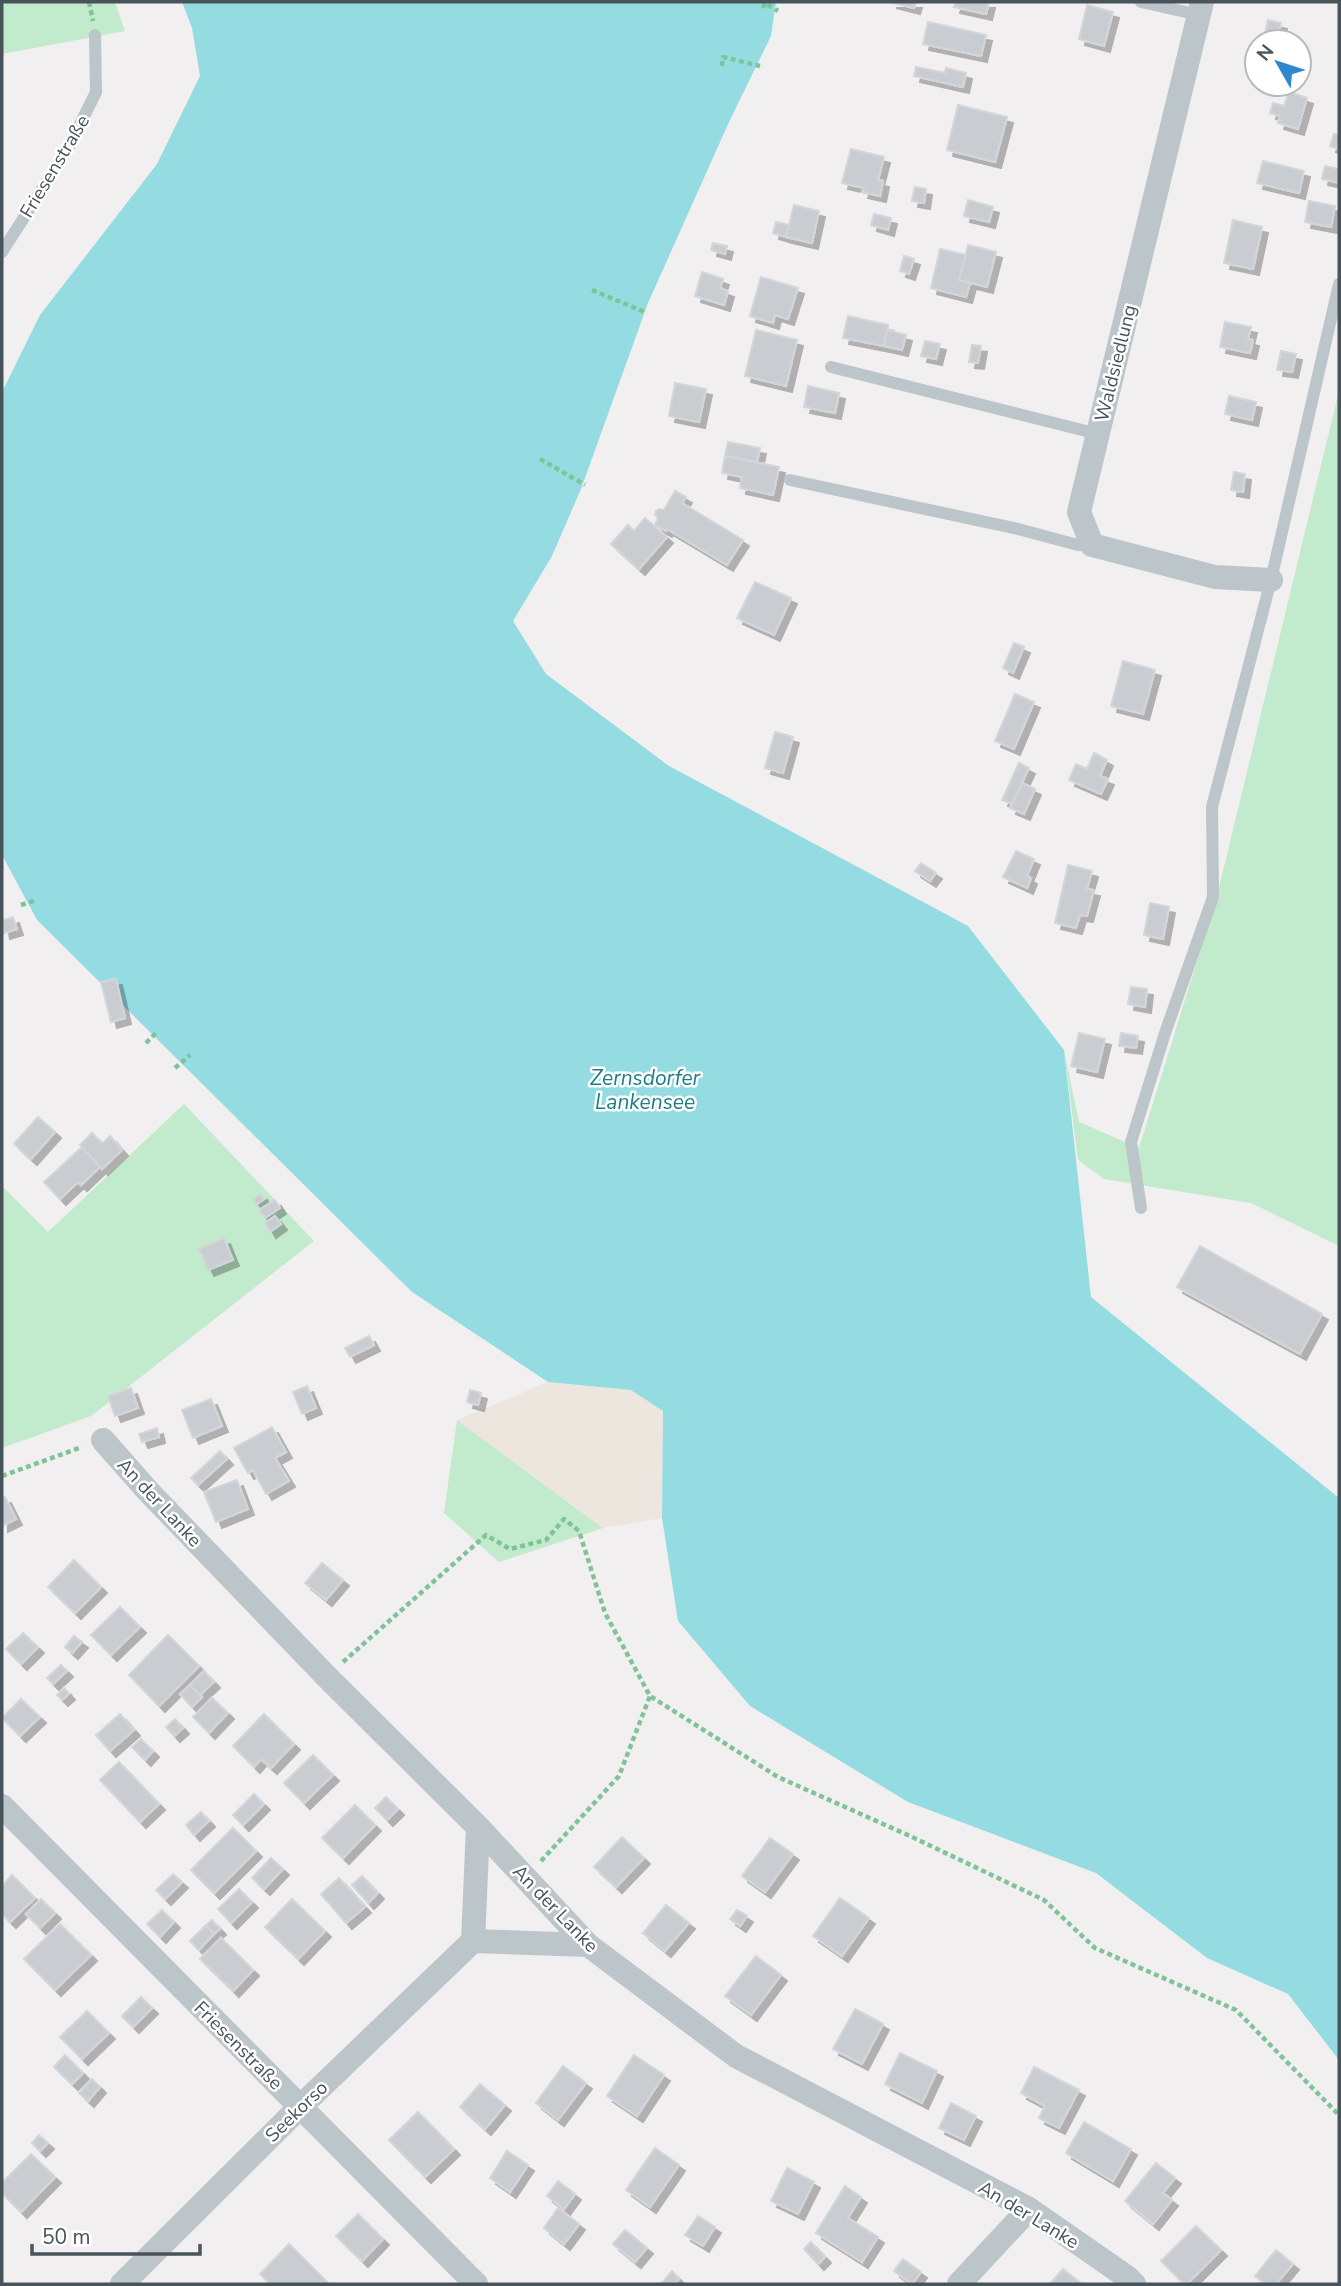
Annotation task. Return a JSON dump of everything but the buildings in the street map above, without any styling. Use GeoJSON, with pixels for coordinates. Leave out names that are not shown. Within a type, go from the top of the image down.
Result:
{"type":"FeatureCollection","features":[{"type":"Feature","properties":{"kind":"street","name":"Waldsiedlung"},"geometry":{"type":"LineString","coordinates":[[1092,545],[1079,512],[1201,9]]}},
{"type":"Feature","properties":{"kind":"street"},"geometry":{"type":"LineString","coordinates":[[1092,545],[1215,577],[1271,580]]}},
{"type":"Feature","properties":{"kind":"street","name":"An der Lanke"},"geometry":{"type":"LineString","coordinates":[[103,1440],[147,1490],[327,1677],[478,1827],[588,1945],[736,2056],[1029,2209],[1134,2284]]}},
{"type":"Feature","properties":{"kind":"street","name":"Friesenstraße"},"geometry":{"type":"LineString","coordinates":[[2,1807],[476,2284]]}},
{"type":"Feature","properties":{"kind":"street"},"geometry":{"type":"LineString","coordinates":[[478,1827],[473,1941],[588,1945]]}},
{"type":"Feature","properties":{"kind":"street","name":"Seekorso"},"geometry":{"type":"LineString","coordinates":[[122,2284],[300,2107],[473,1941]]}},
{"type":"Feature","properties":{"kind":"street"},"geometry":{"type":"LineString","coordinates":[[959,2284],[1029,2209]]}},
{"type":"Feature","properties":{"kind":"lane"},"geometry":{"type":"LineString","coordinates":[[1141,2],[1201,9]]}},
{"type":"Feature","properties":{"kind":"lane","name":"Friesenstraße"},"geometry":{"type":"LineString","coordinates":[[2,252],[70,145],[96,92],[95,35]]}},
{"type":"Feature","properties":{"kind":"lane"},"geometry":{"type":"LineString","coordinates":[[1141,1208],[1131,1142],[1165,1033],[1213,897],[1212,807],[1271,580],[1339,284]]}},
{"type":"Feature","properties":{"kind":"lane"},"geometry":{"type":"LineString","coordinates":[[831,367],[1098,434]]}},
{"type":"Feature","properties":{"kind":"lane"},"geometry":{"type":"LineString","coordinates":[[790,480],[1018,529],[1078,545],[1092,545]]}},
{"type":"Feature","properties":{"kind":"path"},"geometry":{"type":"LineString","coordinates":[[762,8],[765,3],[778,11]]}},
{"type":"Feature","properties":{"kind":"path"},"geometry":{"type":"LineString","coordinates":[[722,66],[723,57],[760,66]]}},
{"type":"Feature","properties":{"kind":"path"},"geometry":{"type":"LineString","coordinates":[[592,290],[647,313]]}},
{"type":"Feature","properties":{"kind":"path"},"geometry":{"type":"LineString","coordinates":[[540,459],[585,485]]}},
{"type":"Feature","properties":{"kind":"path"},"geometry":{"type":"LineString","coordinates":[[21,905],[37,900]]}},
{"type":"Feature","properties":{"kind":"path"},"geometry":{"type":"LineString","coordinates":[[146,1043],[158,1031]]}},
{"type":"Feature","properties":{"kind":"path"},"geometry":{"type":"LineString","coordinates":[[175,1068],[190,1055]]}},
{"type":"Feature","properties":{"kind":"path"},"geometry":{"type":"LineString","coordinates":[[2,1476],[103,1440]]}},
{"type":"Feature","properties":{"kind":"path"},"geometry":{"type":"LineString","coordinates":[[327,1677],[486,1535],[510,1549],[546,1540],[564,1519],[579,1531],[605,1613],[650,1696],[778,1777],[1044,1900],[1095,1948],[1236,2010],[1339,2115]]}},
{"type":"Feature","properties":{"kind":"path"},"geometry":{"type":"LineString","coordinates":[[526,1878],[619,1776],[650,1696]]}},
{"type":"Feature","properties":{"kind":"green space"},"geometry":{"type":"Polygon","coordinates":[[[2,2],[115,2],[125,31],[2,54],[2,2]]]}},
{"type":"Feature","properties":{"kind":"green space"},"geometry":{"type":"Polygon","coordinates":[[[1339,391],[1339,1246],[1251,1203],[1104,1179],[1078,1160],[1064,1050],[1079,1122],[1139,1148],[1216,900],[1339,391]]]}},
{"type":"Feature","properties":{"kind":"green space"},"geometry":{"type":"Polygon","coordinates":[[[184,1104],[314,1241],[91,1416],[2,1448],[2,1186],[48,1232],[184,1104]]]}},
{"type":"Feature","properties":{"kind":"green space"},"geometry":{"type":"Polygon","coordinates":[[[457,1420],[603,1528],[499,1562],[444,1513],[457,1420]]]}},
{"type":"Feature","properties":{"kind":"sand"},"geometry":{"type":"Polygon","coordinates":[[[548,1382],[631,1390],[663,1411],[662,1518],[603,1528],[457,1420],[548,1382]]]}},
{"type":"Feature","properties":{"kind":"water","name":"Zernsdorfer Lankensee"},"geometry":{"type":"Polygon","coordinates":[[[182,2],[776,2],[771,36],[729,122],[648,303],[581,489],[552,556],[513,621],[546,674],[669,766],[968,926],[1064,1050],[1091,1297],[1339,1498],[1339,2060],[1288,1994],[1207,1958],[1096,1873],[908,1802],[750,1706],[678,1621],[662,1518],[663,1411],[631,1390],[548,1382],[412,1292],[37,920],[2,855],[2,392],[40,315],[157,164],[200,76],[192,28],[182,2]]]}}]}
